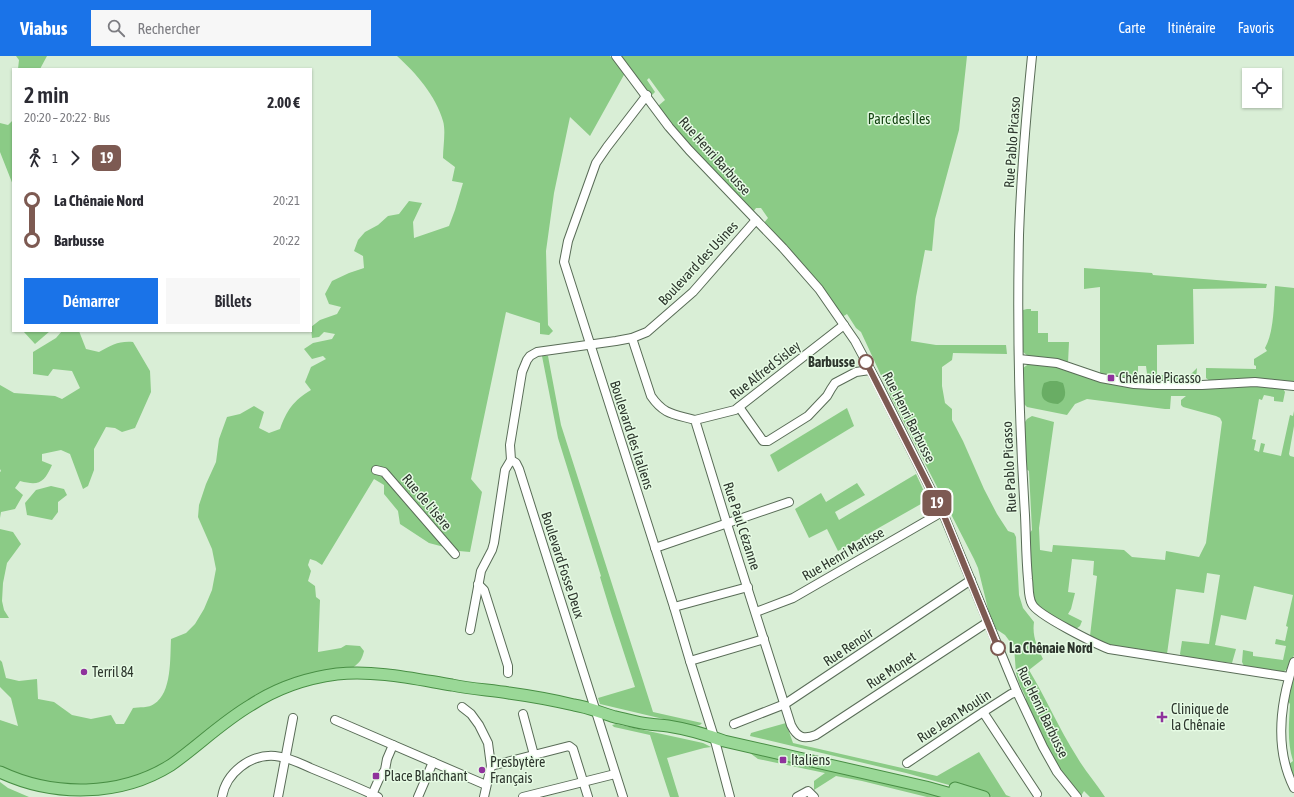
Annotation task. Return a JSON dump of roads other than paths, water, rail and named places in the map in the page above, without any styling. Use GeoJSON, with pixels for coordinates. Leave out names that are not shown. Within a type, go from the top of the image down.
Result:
{"type":"FeatureCollection","features":[{"type":"Feature","properties":{"kind":"main road"},"geometry":{"type":"LineString","coordinates":[[0,772],[16,781],[30,786],[68,795],[103,793],[131,786],[168,767],[239,712],[286,686],[336,674],[359,673],[395,676],[518,694],[577,705],[647,724],[700,732],[724,741],[926,787],[962,797]]}},
{"type":"Feature","properties":{"kind":"main road"},"geometry":{"type":"LineString","coordinates":[[797,757],[817,757],[879,770],[943,785],[984,797]]}},
{"type":"Feature","properties":{"kind":"street","name":"Rue Henri Barbusse"},"geometry":{"type":"LineString","coordinates":[[616,56],[689,150],[820,289],[844,325],[870,370],[942,512],[1017,692],[1050,759],[1057,772],[1077,797]]}},
{"type":"Feature","properties":{"kind":"street","name":"Rue Pablo Picasso"},"geometry":{"type":"LineString","coordinates":[[1032,56],[1019,235],[1019,407],[1028,580],[1032,605],[1050,618],[1096,644],[1109,649],[1289,677]]}},
{"type":"Feature","properties":{"kind":"street","name":"Boulevard des Italiens"},"geometry":{"type":"LineString","coordinates":[[647,96],[619,130],[596,163],[566,248],[564,262],[674,607],[714,738],[730,797]]}},
{"type":"Feature","properties":{"kind":"street","name":"Boulevard des Usines"},"geometry":{"type":"LineString","coordinates":[[511,460],[510,445],[522,372],[530,356],[537,352],[632,338],[647,332],[692,292],[756,220]]}},
{"type":"Feature","properties":{"kind":"street","name":"Rue Alfred Sisley"},"geometry":{"type":"LineString","coordinates":[[695,420],[735,410],[844,325]]}},
{"type":"Feature","properties":{"kind":"street"},"geometry":{"type":"LineString","coordinates":[[632,338],[651,396],[656,404],[661,409],[670,413],[695,420]]}},
{"type":"Feature","properties":{"kind":"street"},"geometry":{"type":"LineString","coordinates":[[1019,359],[1057,363],[1101,378],[1134,384],[1190,386],[1255,382],[1294,386]]}},
{"type":"Feature","properties":{"kind":"street"},"geometry":{"type":"LineString","coordinates":[[738,407],[764,441],[768,441],[808,416],[827,396],[835,384],[856,372],[870,370]]}},
{"type":"Feature","properties":{"kind":"street","name":"Rue Paul Cézanne"},"geometry":{"type":"LineString","coordinates":[[695,420],[794,732],[800,736],[809,738]]}},
{"type":"Feature","properties":{"kind":"street"},"geometry":{"type":"LineString","coordinates":[[470,630],[478,584],[482,569],[492,550],[506,470],[511,460]]}},
{"type":"Feature","properties":{"kind":"street","name":"Boulevard Fosse Deux"},"geometry":{"type":"LineString","coordinates":[[511,460],[516,463],[519,469],[623,797]]}},
{"type":"Feature","properties":{"kind":"street","name":"Rue de l'Isère"},"geometry":{"type":"LineString","coordinates":[[376,470],[384,472],[455,554]]}},
{"type":"Feature","properties":{"kind":"street"},"geometry":{"type":"LineString","coordinates":[[655,548],[789,502]]}},
{"type":"Feature","properties":{"kind":"street","name":"Rue Henri Matisse"},"geometry":{"type":"LineString","coordinates":[[756,612],[792,598],[942,512]]}},
{"type":"Feature","properties":{"kind":"street","name":"Rue Renoir"},"geometry":{"type":"LineString","coordinates":[[734,724],[785,704],[971,580]]}},
{"type":"Feature","properties":{"kind":"street"},"geometry":{"type":"LineString","coordinates":[[478,584],[484,590],[508,666],[508,673]]}},
{"type":"Feature","properties":{"kind":"street"},"geometry":{"type":"LineString","coordinates":[[674,607],[748,587]]}},
{"type":"Feature","properties":{"kind":"street","name":"Rue Monet"},"geometry":{"type":"LineString","coordinates":[[809,738],[816,735],[988,622]]}},
{"type":"Feature","properties":{"kind":"street"},"geometry":{"type":"LineString","coordinates":[[690,661],[764,639]]}},
{"type":"Feature","properties":{"kind":"street"},"geometry":{"type":"LineString","coordinates":[[1294,662],[1283,701],[1281,715],[1284,756],[1294,788]]}},
{"type":"Feature","properties":{"kind":"street","name":"Rue Jean Moulin"},"geometry":{"type":"LineString","coordinates":[[907,762],[1011,694],[1017,692]]}},
{"type":"Feature","properties":{"kind":"street"},"geometry":{"type":"LineString","coordinates":[[335,720],[433,762],[487,793],[491,766],[489,749],[479,725],[471,714],[462,707]]}},
{"type":"Feature","properties":{"kind":"street"},"geometry":{"type":"LineString","coordinates":[[983,712],[1037,794]]}},
{"type":"Feature","properties":{"kind":"street"},"geometry":{"type":"LineString","coordinates":[[523,714],[534,755]]}},
{"type":"Feature","properties":{"kind":"street"},"geometry":{"type":"LineString","coordinates":[[278,797],[293,718]]}},
{"type":"Feature","properties":{"kind":"street"},"geometry":{"type":"LineString","coordinates":[[222,797],[225,785],[234,772],[253,759],[268,756],[277,756],[293,760],[374,796],[379,779],[385,770],[387,759],[393,745]]}},
{"type":"Feature","properties":{"kind":"street"},"geometry":{"type":"LineString","coordinates":[[491,766],[569,746],[573,749],[588,797]]}},
{"type":"Feature","properties":{"kind":"street"},"geometry":{"type":"LineString","coordinates":[[418,797],[433,762]]}},
{"type":"Feature","properties":{"kind":"street"},"geometry":{"type":"LineString","coordinates":[[523,797],[615,774]]}},
{"type":"Feature","properties":{"kind":"street"},"geometry":{"type":"LineString","coordinates":[[797,797],[808,791],[814,797]]}},
{"type":"Feature","properties":{"kind":"place","name":"Barbusse"},"geometry":{"type":"Point","coordinates":[866,362]}},
{"type":"Feature","properties":{"kind":"place","name":"Chênaie Picasso"},"geometry":{"type":"Point","coordinates":[1111,378]}},
{"type":"Feature","properties":{"kind":"place","name":"La Chênaie Nord"},"geometry":{"type":"Point","coordinates":[998,648]}},
{"type":"Feature","properties":{"kind":"place","name":"Terril 84"},"geometry":{"type":"Point","coordinates":[84,672]}},
{"type":"Feature","properties":{"kind":"place","name":"Clinique de la Chênaie"},"geometry":{"type":"Point","coordinates":[1162,717]}},
{"type":"Feature","properties":{"kind":"place","name":"Italiens"},"geometry":{"type":"Point","coordinates":[783,760]}},
{"type":"Feature","properties":{"kind":"place","name":"Presbytère Français"},"geometry":{"type":"Point","coordinates":[482,770]}},
{"type":"Feature","properties":{"kind":"place","name":"Place Blanchant"},"geometry":{"type":"Point","coordinates":[376,776]}},
{"type":"Feature","properties":{"kind":"park label","name":"Parc des Îles"},"geometry":{"type":"Point","coordinates":[899,119]}}]}
